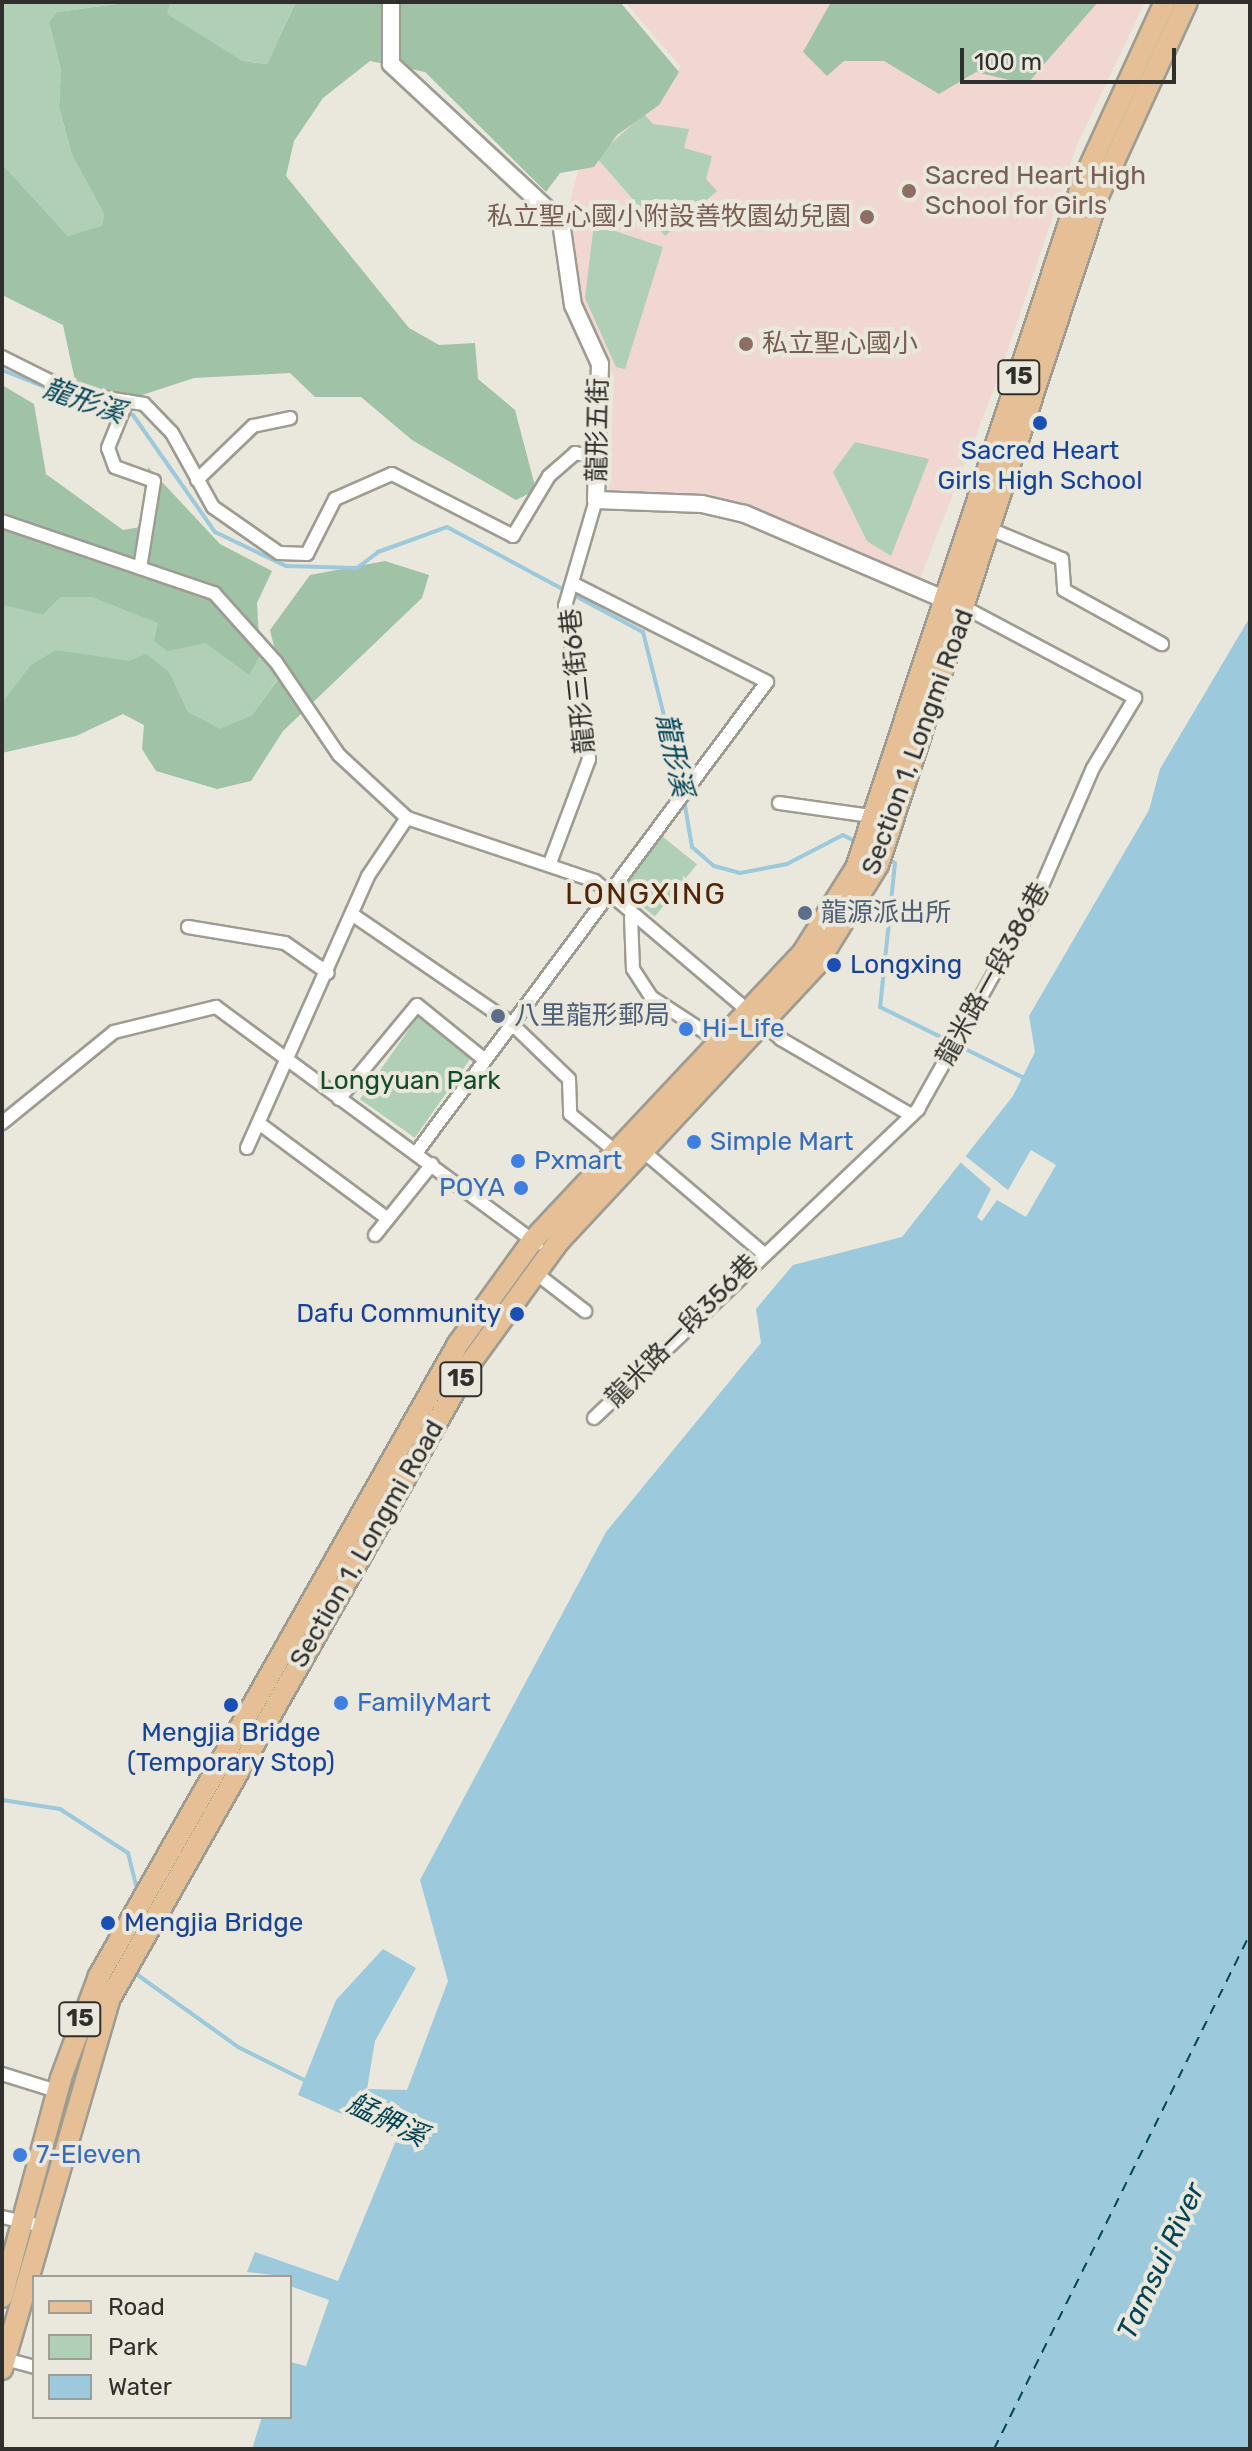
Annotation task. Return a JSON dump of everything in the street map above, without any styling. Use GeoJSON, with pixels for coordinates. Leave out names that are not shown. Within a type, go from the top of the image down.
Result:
{"type":"FeatureCollection","features":[{"type":"Feature","properties":{"kind":"main road","name":"Section 1, Longmi Road"},"geometry":{"type":"LineString","coordinates":[[3,2364],[22,2221],[120,1977],[121,1954],[471,1362],[533,1271],[541,1246],[643,1151],[756,1017],[852,896],[870,860],[957,605],[1102,159],[1165,2]]}},
{"type":"Feature","properties":{"kind":"main road","name":"Section 1, Longmi Road"},"geometry":{"type":"LineString","coordinates":[[957,605],[990,529],[1102,159],[1187,2]]}},
{"type":"Feature","properties":{"kind":"main road","name":"Section 1, Longmi Road"},"geometry":{"type":"LineString","coordinates":[[2,2297],[57,2091],[173,1844],[458,1344],[616,1152],[720,1042],[756,1017]]}},
{"type":"Feature","properties":{"kind":"street","name":"龍形五街"},"geometry":{"type":"LineString","coordinates":[[391,2],[391,64],[561,222],[573,305],[600,364],[596,500],[702,504],[745,514],[957,605]]}},
{"type":"Feature","properties":{"kind":"street"},"geometry":{"type":"LineString","coordinates":[[2,357],[44,375],[74,393],[144,404],[172,433],[213,507],[246,537],[279,553],[307,554],[335,499],[392,474],[513,536],[549,476],[575,453],[598,458]]}},
{"type":"Feature","properties":{"kind":"street"},"geometry":{"type":"LineString","coordinates":[[127,401],[108,448],[115,467],[154,481],[140,568]]}},
{"type":"Feature","properties":{"kind":"street"},"geometry":{"type":"LineString","coordinates":[[197,480],[253,426],[290,418]]}},
{"type":"Feature","properties":{"kind":"street","name":"龍形三街6巷"},"geometry":{"type":"LineString","coordinates":[[550,863],[589,759],[565,606],[574,588],[596,500]]}},
{"type":"Feature","properties":{"kind":"street"},"geometry":{"type":"LineString","coordinates":[[2,521],[214,593],[276,662],[339,755],[407,818],[550,863],[595,881],[605,897],[756,1017],[911,1115]]}},
{"type":"Feature","properties":{"kind":"street"},"geometry":{"type":"LineString","coordinates":[[990,529],[1062,559],[1064,590],[1162,644]]}},
{"type":"Feature","properties":{"kind":"street"},"geometry":{"type":"LineString","coordinates":[[416,1153],[767,682],[574,588]]}},
{"type":"Feature","properties":{"kind":"street","name":"龍米路一段386巷"},"geometry":{"type":"LineString","coordinates":[[764,1254],[911,1115],[949,1055],[1135,698],[957,605]]}},
{"type":"Feature","properties":{"kind":"street"},"geometry":{"type":"LineString","coordinates":[[779,803],[879,828]]}},
{"type":"Feature","properties":{"kind":"street"},"geometry":{"type":"LineString","coordinates":[[247,1148],[260,1124],[285,1059],[356,917],[368,876],[407,818]]}},
{"type":"Feature","properties":{"kind":"street"},"geometry":{"type":"LineString","coordinates":[[356,917],[512,1024],[569,1079],[570,1114],[616,1152]]}},
{"type":"Feature","properties":{"kind":"street"},"geometry":{"type":"LineString","coordinates":[[631,917],[633,969],[651,997],[720,1042]]}},
{"type":"Feature","properties":{"kind":"street"},"geometry":{"type":"LineString","coordinates":[[188,927],[285,943],[328,973]]}},
{"type":"Feature","properties":{"kind":"street"},"geometry":{"type":"LineString","coordinates":[[339,1099],[417,1005],[485,1060]]}},
{"type":"Feature","properties":{"kind":"street"},"geometry":{"type":"LineString","coordinates":[[2,1123],[114,1032],[216,1007],[541,1246]]}},
{"type":"Feature","properties":{"kind":"street"},"geometry":{"type":"LineString","coordinates":[[260,1124],[388,1219]]}},
{"type":"Feature","properties":{"kind":"street","name":"龍米路一段356巷"},"geometry":{"type":"LineString","coordinates":[[594,1418],[764,1254],[643,1151]]}},
{"type":"Feature","properties":{"kind":"street"},"geometry":{"type":"LineString","coordinates":[[375,1235],[432,1164]]}},
{"type":"Feature","properties":{"kind":"street"},"geometry":{"type":"LineString","coordinates":[[533,1271],[585,1311]]}},
{"type":"Feature","properties":{"kind":"street"},"geometry":{"type":"LineString","coordinates":[[2,2074],[57,2091]]}},
{"type":"Feature","properties":{"kind":"street"},"geometry":{"type":"LineString","coordinates":[[3,2364],[32,2367]]}},
{"type":"Feature","properties":{"kind":"shaded area"},"geometry":{"type":"Polygon","coordinates":[[[625,2],[1145,2],[1076,147],[998,379],[919,581],[715,497],[609,491],[614,377],[582,311],[566,218],[580,164],[681,67],[625,2]]]}},
{"type":"Feature","properties":{"kind":"green space"},"geometry":{"type":"Polygon","coordinates":[[[2,2],[132,2],[57,12],[49,22],[61,70],[59,107],[72,155],[104,214],[102,227],[68,236],[2,164],[2,2]]]}},
{"type":"Feature","properties":{"kind":"green space"},"geometry":{"type":"Polygon","coordinates":[[[132,2],[170,2],[167,14],[243,61],[267,64],[296,2],[620,2],[679,72],[659,105],[617,135],[594,167],[560,173],[546,192],[425,72],[370,61],[323,98],[294,141],[286,176],[409,328],[439,345],[475,343],[478,379],[515,410],[536,490],[516,500],[412,440],[361,397],[315,397],[290,373],[194,378],[136,397],[76,385],[63,325],[2,295],[2,164],[68,236],[102,226],[104,214],[72,155],[59,107],[61,70],[49,22],[57,12],[132,2]]]}},
{"type":"Feature","properties":{"kind":"green space"},"geometry":{"type":"Polygon","coordinates":[[[170,2],[296,2],[267,64],[243,61],[166,14],[170,2]]]}},
{"type":"Feature","properties":{"kind":"green space"},"geometry":{"type":"Polygon","coordinates":[[[831,2],[1098,2],[1027,84],[976,72],[939,94],[884,61],[844,61],[827,76],[803,52],[831,2]]]}},
{"type":"Feature","properties":{"kind":"green space"},"geometry":{"type":"Polygon","coordinates":[[[644,114],[653,124],[689,129],[684,148],[712,156],[706,179],[717,191],[665,236],[596,157],[644,114]]]}},
{"type":"Feature","properties":{"kind":"green space"},"geometry":{"type":"Polygon","coordinates":[[[594,224],[663,247],[625,369],[616,367],[585,298],[594,224]]]}},
{"type":"Feature","properties":{"kind":"green space"},"geometry":{"type":"Polygon","coordinates":[[[2,385],[34,404],[46,474],[123,530],[146,526],[148,467],[220,544],[272,571],[257,603],[260,655],[249,675],[205,643],[167,651],[154,641],[158,623],[91,597],[61,597],[43,615],[2,605],[2,385]]]}},
{"type":"Feature","properties":{"kind":"green space"},"geometry":{"type":"Polygon","coordinates":[[[855,442],[929,459],[891,556],[867,541],[833,472],[855,442]]]}},
{"type":"Feature","properties":{"kind":"green space"},"geometry":{"type":"Polygon","coordinates":[[[385,561],[429,575],[422,598],[283,731],[251,781],[217,789],[156,771],[142,749],[144,725],[123,714],[76,736],[2,753],[2,703],[31,665],[56,650],[129,661],[146,654],[170,673],[188,712],[220,729],[252,715],[281,675],[270,630],[310,575],[385,561]]]}},
{"type":"Feature","properties":{"kind":"green space"},"geometry":{"type":"Polygon","coordinates":[[[61,597],[91,597],[159,623],[205,643],[248,674],[260,655],[281,674],[252,715],[219,730],[188,712],[170,673],[56,650],[2,703],[2,605],[43,615],[61,597]]]}},
{"type":"Feature","properties":{"kind":"green space"},"geometry":{"type":"Polygon","coordinates":[[[662,836],[697,864],[655,916],[620,888],[662,836]]]}},
{"type":"Feature","properties":{"kind":"green space","name":"Longyuan Park"},"geometry":{"type":"Polygon","coordinates":[[[419,1015],[474,1053],[415,1138],[360,1099],[419,1015]]]}},
{"type":"Feature","properties":{"kind":"water","name":"Tamsui River"},"geometry":{"type":"Polygon","coordinates":[[[1250,617],[1250,2449],[252,2449],[261,2419],[292,2419],[292,2362],[306,2366],[329,2300],[292,2287],[292,2275],[247,2272],[255,2252],[338,2281],[397,2138],[298,2095],[336,2000],[383,1949],[416,1968],[375,2041],[367,2089],[407,2090],[448,1981],[420,1880],[606,1532],[761,1343],[756,1309],[793,1265],[902,1237],[1013,1096],[1035,1052],[1029,1016],[1149,810],[1160,769],[1250,617]]]}},
{"type":"Feature","properties":{"kind":"pier"},"geometry":{"type":"Polygon","coordinates":[[[1031,1150],[1056,1165],[1026,1217],[997,1200],[982,1221],[977,1217],[991,1189],[959,1161],[964,1155],[1008,1190],[1031,1150]]]}},
{"type":"Feature","properties":{"kind":"waterway","name":"龍形溪"},"geometry":{"type":"LineString","coordinates":[[2,370],[70,397]]}},
{"type":"Feature","properties":{"kind":"waterway","name":"龍形溪"},"geometry":{"type":"LineString","coordinates":[[79,399],[133,415],[215,532],[286,566],[357,568],[378,552],[447,527],[643,632],[683,791]]}},
{"type":"Feature","properties":{"kind":"waterway","name":"龍形溪"},"geometry":{"type":"LineString","coordinates":[[684,800],[692,847],[714,866],[740,873],[787,864],[843,835],[858,843]]}},
{"type":"Feature","properties":{"kind":"waterway","name":"龍形溪"},"geometry":{"type":"LineString","coordinates":[[887,859],[895,863],[880,1007],[1024,1078]]}},
{"type":"Feature","properties":{"kind":"waterway","name":"艋舺溪"},"geometry":{"type":"LineString","coordinates":[[2,1800],[60,1809],[128,1853],[138,1893]]}},
{"type":"Feature","properties":{"kind":"waterway","name":"艋舺溪"},"geometry":{"type":"LineString","coordinates":[[132,1971],[238,2047],[306,2081]]}},
{"type":"Feature","properties":{"kind":"ferry route"},"geometry":{"type":"LineString","coordinates":[[994,2449],[1250,1934]]}},
{"type":"Feature","properties":{"kind":"place","name":"Sacred Heart High School for Girls"},"geometry":{"type":"Point","coordinates":[909,191]}},
{"type":"Feature","properties":{"kind":"place","name":"私立聖心國小附設善牧園幼兒園"},"geometry":{"type":"Point","coordinates":[867,217]}},
{"type":"Feature","properties":{"kind":"place","name":"私立聖心國小"},"geometry":{"type":"Point","coordinates":[746,344]}},
{"type":"Feature","properties":{"kind":"place","name":"Sacred Heart Girls High School"},"geometry":{"type":"Point","coordinates":[1040,423]}},
{"type":"Feature","properties":{"kind":"place","name":"龍源派出所"},"geometry":{"type":"Point","coordinates":[805,913]}},
{"type":"Feature","properties":{"kind":"place","name":"Longxing"},"geometry":{"type":"Point","coordinates":[834,965]}},
{"type":"Feature","properties":{"kind":"place","name":"八里龍形郵局"},"geometry":{"type":"Point","coordinates":[498,1016]}},
{"type":"Feature","properties":{"kind":"place","name":"Hi-Life"},"geometry":{"type":"Point","coordinates":[686,1029]}},
{"type":"Feature","properties":{"kind":"place","name":"Simple Mart"},"geometry":{"type":"Point","coordinates":[694,1142]}},
{"type":"Feature","properties":{"kind":"place","name":"Pxmart"},"geometry":{"type":"Point","coordinates":[518,1161]}},
{"type":"Feature","properties":{"kind":"place","name":"POYA"},"geometry":{"type":"Point","coordinates":[521,1188]}},
{"type":"Feature","properties":{"kind":"place","name":"Dafu Community"},"geometry":{"type":"Point","coordinates":[517,1314]}},
{"type":"Feature","properties":{"kind":"place","name":"FamilyMart"},"geometry":{"type":"Point","coordinates":[341,1703]}},
{"type":"Feature","properties":{"kind":"place","name":"Mengjia Bridge (Temporary Stop)"},"geometry":{"type":"Point","coordinates":[231,1705]}},
{"type":"Feature","properties":{"kind":"place","name":"Mengjia Bridge"},"geometry":{"type":"Point","coordinates":[108,1923]}},
{"type":"Feature","properties":{"kind":"place","name":"7-Eleven"},"geometry":{"type":"Point","coordinates":[20,2155]}},
{"type":"Feature","properties":{"kind":"district","name":"LONGXING"},"geometry":{"type":"Point","coordinates":[646,894]}}]}
